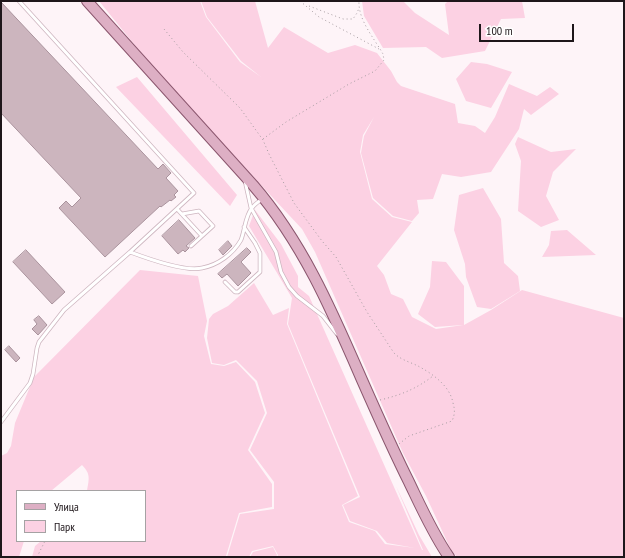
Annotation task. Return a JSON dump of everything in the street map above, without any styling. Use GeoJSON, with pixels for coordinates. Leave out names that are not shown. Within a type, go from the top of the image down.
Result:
{"type":"FeatureCollection","features":[{"type":"Feature","properties":{"kind":"main road"},"geometry":{"type":"LineString","coordinates":[[87,1],[243,173],[288,229],[326,296],[393,449],[432,528],[449,557]]}},
{"type":"Feature","properties":{"kind":"lane"},"geometry":{"type":"LineString","coordinates":[[1,422],[30,383],[39,342],[64,310],[194,193],[19,1]]}},
{"type":"Feature","properties":{"kind":"lane"},"geometry":{"type":"LineString","coordinates":[[243,173],[251,208],[276,252],[281,272],[289,287],[297,296],[323,316],[351,354]]}},
{"type":"Feature","properties":{"kind":"lane"},"geometry":{"type":"LineString","coordinates":[[130,252],[151,260],[201,269],[220,261],[235,249],[243,234],[251,208],[264,198]]}},
{"type":"Feature","properties":{"kind":"lane"},"geometry":{"type":"LineString","coordinates":[[177,209],[202,236]]}},
{"type":"Feature","properties":{"kind":"lane"},"geometry":{"type":"LineString","coordinates":[[182,214],[199,211],[213,226],[191,246]]}},
{"type":"Feature","properties":{"kind":"lane"},"geometry":{"type":"LineString","coordinates":[[225,282],[234,292],[238,292],[260,272],[260,253],[244,227]]}},
{"type":"Feature","properties":{"kind":"path"},"geometry":{"type":"LineString","coordinates":[[300,1],[319,17],[381,50]]}},
{"type":"Feature","properties":{"kind":"path"},"geometry":{"type":"LineString","coordinates":[[263,140],[286,122],[349,84],[375,71],[384,60],[381,50],[361,17],[359,1]]}},
{"type":"Feature","properties":{"kind":"path"},"geometry":{"type":"LineString","coordinates":[[306,5],[343,19],[353,19],[359,7]]}},
{"type":"Feature","properties":{"kind":"path"},"geometry":{"type":"LineString","coordinates":[[164,29],[184,52],[240,108],[263,140],[294,203],[322,241],[336,257],[367,312],[394,354],[434,376],[449,390],[453,401],[455,414],[452,420],[409,436],[393,449]]}},
{"type":"Feature","properties":{"kind":"path"},"geometry":{"type":"LineString","coordinates":[[372,402],[399,395],[421,385],[434,376]]}},
{"type":"Feature","properties":{"kind":"path"},"geometry":{"type":"LineString","coordinates":[[37,557],[44,542]]}},
{"type":"Feature","properties":{"kind":"green space"},"geometry":{"type":"Polygon","coordinates":[[[99,1],[200,1],[206,17],[240,62],[261,77],[241,61],[207,17],[201,1],[255,1],[268,48],[284,27],[328,53],[355,45],[377,53],[401,86],[455,104],[458,123],[475,126],[485,133],[495,117],[509,84],[537,96],[550,87],[559,94],[531,115],[524,109],[519,129],[491,172],[461,177],[442,174],[433,199],[417,200],[419,213],[412,221],[393,216],[373,198],[361,153],[364,136],[374,117],[363,135],[360,152],[372,199],[392,217],[412,222],[377,266],[384,275],[391,294],[403,299],[412,317],[436,329],[463,325],[435,327],[418,314],[430,287],[432,261],[446,262],[464,286],[464,325],[522,290],[624,318],[624,557],[457,557],[451,550],[426,496],[403,453],[315,252],[302,229],[163,80],[99,1]]]}},
{"type":"Feature","properties":{"kind":"green space"},"geometry":{"type":"Polygon","coordinates":[[[362,1],[403,1],[415,13],[449,35],[445,4],[448,1],[522,1],[525,18],[501,19],[485,51],[442,58],[426,47],[383,48],[364,16],[362,1]]]}},
{"type":"Feature","properties":{"kind":"green space"},"geometry":{"type":"Polygon","coordinates":[[[471,62],[487,64],[512,72],[491,108],[466,101],[456,79],[471,62]]]}},
{"type":"Feature","properties":{"kind":"green space"},"geometry":{"type":"Polygon","coordinates":[[[137,77],[237,195],[230,206],[116,87],[137,77]]]}},
{"type":"Feature","properties":{"kind":"green space"},"geometry":{"type":"Polygon","coordinates":[[[518,137],[551,152],[576,149],[553,172],[546,196],[559,220],[541,227],[518,211],[521,161],[515,144],[518,137]]]}},
{"type":"Feature","properties":{"kind":"green space"},"geometry":{"type":"Polygon","coordinates":[[[483,188],[501,219],[504,263],[518,276],[520,291],[491,309],[477,307],[466,277],[465,264],[454,230],[459,195],[483,188]]]}},
{"type":"Feature","properties":{"kind":"green space"},"geometry":{"type":"Polygon","coordinates":[[[255,210],[281,244],[298,276],[298,287],[309,296],[422,550],[396,486],[419,535],[432,557],[277,557],[278,555],[273,546],[252,551],[249,557],[227,557],[240,514],[274,509],[274,482],[250,450],[267,413],[257,381],[236,360],[224,365],[212,363],[207,338],[209,319],[213,314],[228,306],[254,283],[273,315],[289,308],[287,324],[358,496],[342,505],[349,522],[375,531],[385,544],[415,548],[387,543],[377,531],[350,521],[343,505],[360,497],[288,324],[292,298],[249,226],[255,210]]]}},
{"type":"Feature","properties":{"kind":"green space"},"geometry":{"type":"Polygon","coordinates":[[[567,230],[596,255],[542,257],[549,245],[551,231],[567,230]]]}},
{"type":"Feature","properties":{"kind":"green space"},"geometry":{"type":"Polygon","coordinates":[[[140,270],[198,276],[207,321],[204,336],[211,364],[224,366],[236,362],[255,382],[265,413],[248,450],[272,484],[272,507],[239,513],[226,556],[223,557],[32,557],[35,546],[40,542],[146,542],[146,490],[87,490],[89,477],[87,471],[82,465],[52,490],[16,490],[16,542],[24,542],[19,557],[1,557],[1,456],[7,453],[11,446],[15,423],[34,377],[140,270]]]}},
{"type":"Feature","properties":{"kind":"green space"},"geometry":{"type":"Polygon","coordinates":[[[273,547],[277,555],[276,557],[250,557],[253,552],[273,547]]]}},
{"type":"Feature","properties":{"kind":"building"},"geometry":{"type":"Polygon","coordinates":[[[1,2],[158,169],[163,164],[171,173],[166,178],[178,191],[174,195],[176,197],[161,207],[160,206],[105,257],[59,208],[66,201],[72,207],[81,198],[1,113],[1,2]]]}},
{"type":"Feature","properties":{"kind":"building"},"geometry":{"type":"Polygon","coordinates":[[[179,220],[195,238],[186,246],[189,248],[185,252],[183,250],[178,254],[162,236],[179,220]]]}},
{"type":"Feature","properties":{"kind":"building"},"geometry":{"type":"Polygon","coordinates":[[[228,241],[232,246],[223,255],[219,250],[228,241]]]}},
{"type":"Feature","properties":{"kind":"building"},"geometry":{"type":"Polygon","coordinates":[[[247,248],[251,252],[241,262],[251,273],[238,286],[227,274],[222,278],[218,274],[247,248]]]}},
{"type":"Feature","properties":{"kind":"building"},"geometry":{"type":"Polygon","coordinates":[[[26,250],[65,292],[52,304],[13,262],[26,250]]]}},
{"type":"Feature","properties":{"kind":"building"},"geometry":{"type":"Polygon","coordinates":[[[39,316],[47,325],[38,335],[32,329],[37,324],[34,320],[39,316]]]}},
{"type":"Feature","properties":{"kind":"building"},"geometry":{"type":"Polygon","coordinates":[[[9,346],[20,358],[16,362],[5,350],[9,346]]]}}]}
